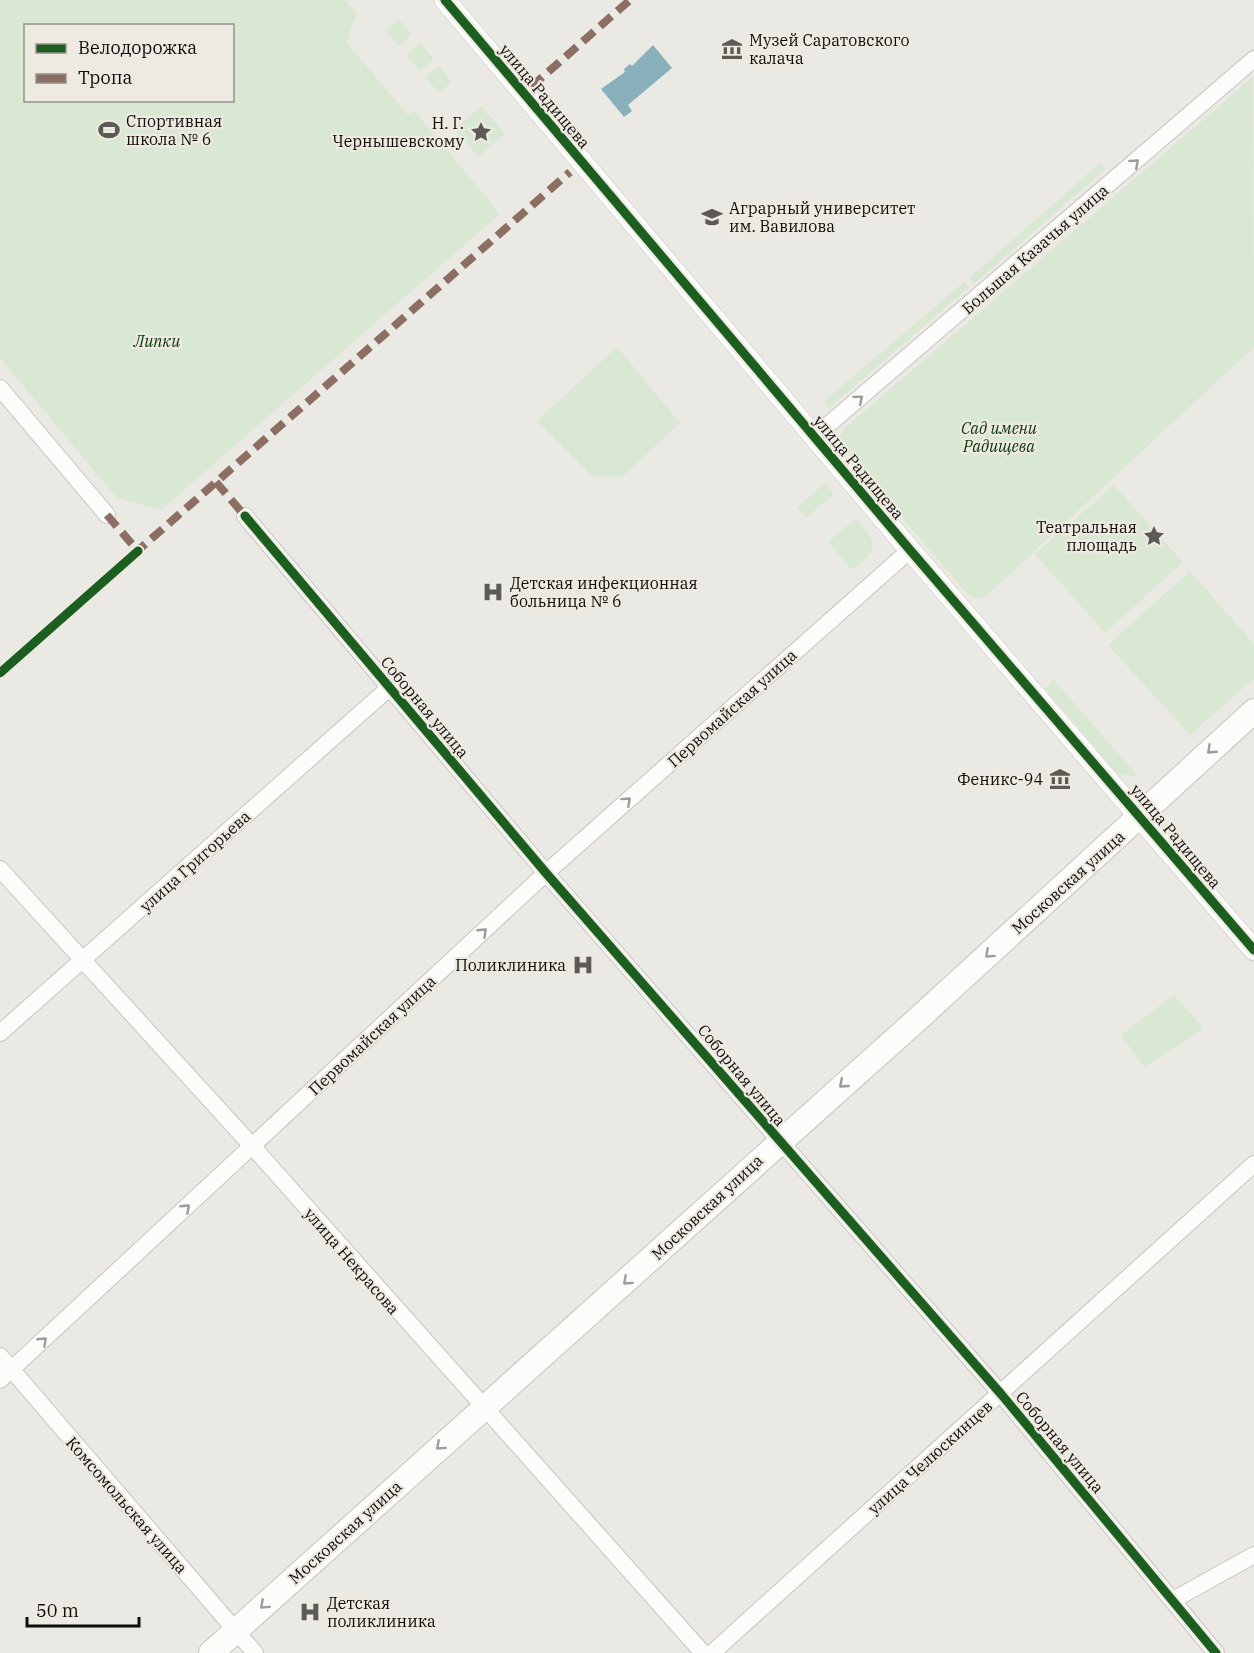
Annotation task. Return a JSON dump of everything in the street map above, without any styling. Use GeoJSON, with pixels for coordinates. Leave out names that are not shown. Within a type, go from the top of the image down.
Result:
{"type":"FeatureCollection","features":[{"type":"Feature","properties":{"kind":"main road","name":"Московская улица"},"geometry":{"type":"LineString","coordinates":[[211,1653],[1141,816],[1254,711]]}},
{"type":"Feature","properties":{"kind":"street","name":"улица Радищева"},"geometry":{"type":"LineString","coordinates":[[445,0],[910,550],[1254,950]]}},
{"type":"Feature","properties":{"kind":"street","name":"Большая Казачья улица"},"geometry":{"type":"LineString","coordinates":[[814,437],[1254,59]]}},
{"type":"Feature","properties":{"kind":"street"},"geometry":{"type":"LineString","coordinates":[[0,388],[107,515]]}},
{"type":"Feature","properties":{"kind":"street","name":"Соборная улица"},"geometry":{"type":"LineString","coordinates":[[245,516],[546,873],[716,1064],[778,1142],[1001,1394],[1216,1653]]}},
{"type":"Feature","properties":{"kind":"street","name":"Первомайская улица"},"geometry":{"type":"LineString","coordinates":[[6,1375],[546,873],[910,550]]}},
{"type":"Feature","properties":{"kind":"street","name":"улица Григорьева"},"geometry":{"type":"LineString","coordinates":[[0,1033],[389,688]]}},
{"type":"Feature","properties":{"kind":"street","name":"улица Некрасова"},"geometry":{"type":"LineString","coordinates":[[0,869],[252,1146],[703,1653]]}},
{"type":"Feature","properties":{"kind":"street","name":"улица Челюскинцев"},"geometry":{"type":"LineString","coordinates":[[712,1653],[1254,1164]]}},
{"type":"Feature","properties":{"kind":"street","name":"Комсомольская улица"},"geometry":{"type":"LineString","coordinates":[[0,1356],[6,1375],[255,1653]]}},
{"type":"Feature","properties":{"kind":"street"},"geometry":{"type":"LineString","coordinates":[[1173,1600],[1254,1555]]}},
{"type":"Feature","properties":{"kind":"green space","name":"Липки"},"geometry":{"type":"Polygon","coordinates":[[[0,0],[345,0],[358,15],[351,26],[347,43],[408,115],[414,110],[500,214],[161,510],[117,498],[0,358],[0,0]]]}},
{"type":"Feature","properties":{"kind":"green space"},"geometry":{"type":"Polygon","coordinates":[[[399,19],[412,35],[398,46],[385,30],[399,19]]]}},
{"type":"Feature","properties":{"kind":"green space"},"geometry":{"type":"Polygon","coordinates":[[[420,43],[434,59],[420,71],[406,55],[420,43]]]}},
{"type":"Feature","properties":{"kind":"green space"},"geometry":{"type":"Polygon","coordinates":[[[439,66],[452,82],[439,93],[425,77],[439,66]]]}},
{"type":"Feature","properties":{"kind":"green space","name":"Сад имени Радищева"},"geometry":{"type":"Polygon","coordinates":[[[1253,77],[1254,347],[984,598],[976,599],[968,595],[841,445],[840,435],[845,428],[1253,77]]]}},
{"type":"Feature","properties":{"kind":"green space"},"geometry":{"type":"Polygon","coordinates":[[[482,106],[505,134],[478,157],[454,129],[482,106]]]}},
{"type":"Feature","properties":{"kind":"green space"},"geometry":{"type":"Polygon","coordinates":[[[1100,163],[1105,169],[974,284],[969,278],[1100,163]]]}},
{"type":"Feature","properties":{"kind":"green space"},"geometry":{"type":"Polygon","coordinates":[[[964,282],[969,287],[829,408],[823,402],[964,282]]]}},
{"type":"Feature","properties":{"kind":"green space"},"geometry":{"type":"Polygon","coordinates":[[[617,347],[680,423],[622,477],[592,476],[537,421],[617,347]]]}},
{"type":"Feature","properties":{"kind":"green space"},"geometry":{"type":"Polygon","coordinates":[[[825,483],[834,494],[806,518],[797,507],[825,483]]]}},
{"type":"Feature","properties":{"kind":"green space"},"geometry":{"type":"Polygon","coordinates":[[[1114,485],[1183,562],[1105,633],[1035,554],[1114,485]]]}},
{"type":"Feature","properties":{"kind":"green space"},"geometry":{"type":"Polygon","coordinates":[[[856,518],[869,535],[873,546],[868,556],[852,570],[828,542],[856,518]]]}},
{"type":"Feature","properties":{"kind":"green space"},"geometry":{"type":"Polygon","coordinates":[[[1190,571],[1254,644],[1254,678],[1190,735],[1108,645],[1190,571]]]}},
{"type":"Feature","properties":{"kind":"green space"},"geometry":{"type":"Polygon","coordinates":[[[1054,680],[1138,776],[1118,774],[1045,688],[1054,680]]]}},
{"type":"Feature","properties":{"kind":"green space"},"geometry":{"type":"Polygon","coordinates":[[[1174,995],[1204,1029],[1144,1067],[1121,1035],[1174,995]]]}},
{"type":"Feature","properties":{"kind":"water"},"geometry":{"type":"Polygon","coordinates":[[[653,45],[672,68],[628,105],[632,111],[624,117],[601,89],[625,72],[624,69],[630,64],[632,66],[653,45]]]}},
{"type":"Feature","properties":{"kind":"marked path"},"geometry":{"type":"LineString","coordinates":[[531,87],[630,0]]}},
{"type":"Feature","properties":{"kind":"marked path"},"geometry":{"type":"LineString","coordinates":[[134,554],[570,172]]}},
{"type":"Feature","properties":{"kind":"marked path"},"geometry":{"type":"LineString","coordinates":[[216,482],[245,516]]}},
{"type":"Feature","properties":{"kind":"marked path"},"geometry":{"type":"LineString","coordinates":[[107,515],[138,551]]}},
{"type":"Feature","properties":{"kind":"cycle path"},"geometry":{"type":"LineString","coordinates":[[445,0],[910,550],[1254,950]]}},
{"type":"Feature","properties":{"kind":"cycle path"},"geometry":{"type":"LineString","coordinates":[[245,516],[546,873],[1001,1394],[1216,1653]]}},
{"type":"Feature","properties":{"kind":"cycle path"},"geometry":{"type":"LineString","coordinates":[[0,673],[138,551]]}},
{"type":"Feature","properties":{"kind":"place","name":"Музей Саратовского калача"},"geometry":{"type":"Point","coordinates":[732,49]}},
{"type":"Feature","properties":{"kind":"place","name":"Спортивная школа № 6"},"geometry":{"type":"Point","coordinates":[109,130]}},
{"type":"Feature","properties":{"kind":"place","name":"Н. Г. Чернышевскому"},"geometry":{"type":"Point","coordinates":[481,132]}},
{"type":"Feature","properties":{"kind":"place","name":"Аграрный университет им. Вавилова"},"geometry":{"type":"Point","coordinates":[712,217]}},
{"type":"Feature","properties":{"kind":"place","name":"Театральная площадь"},"geometry":{"type":"Point","coordinates":[1154,536]}},
{"type":"Feature","properties":{"kind":"place","name":"Детская инфекционная больница № 6"},"geometry":{"type":"Point","coordinates":[493,592]}},
{"type":"Feature","properties":{"kind":"place","name":"Феникс-94"},"geometry":{"type":"Point","coordinates":[1060,779]}},
{"type":"Feature","properties":{"kind":"place","name":"Поликлиника"},"geometry":{"type":"Point","coordinates":[583,965]}},
{"type":"Feature","properties":{"kind":"place","name":"Детская поликлиника"},"geometry":{"type":"Point","coordinates":[310,1612]}}]}
